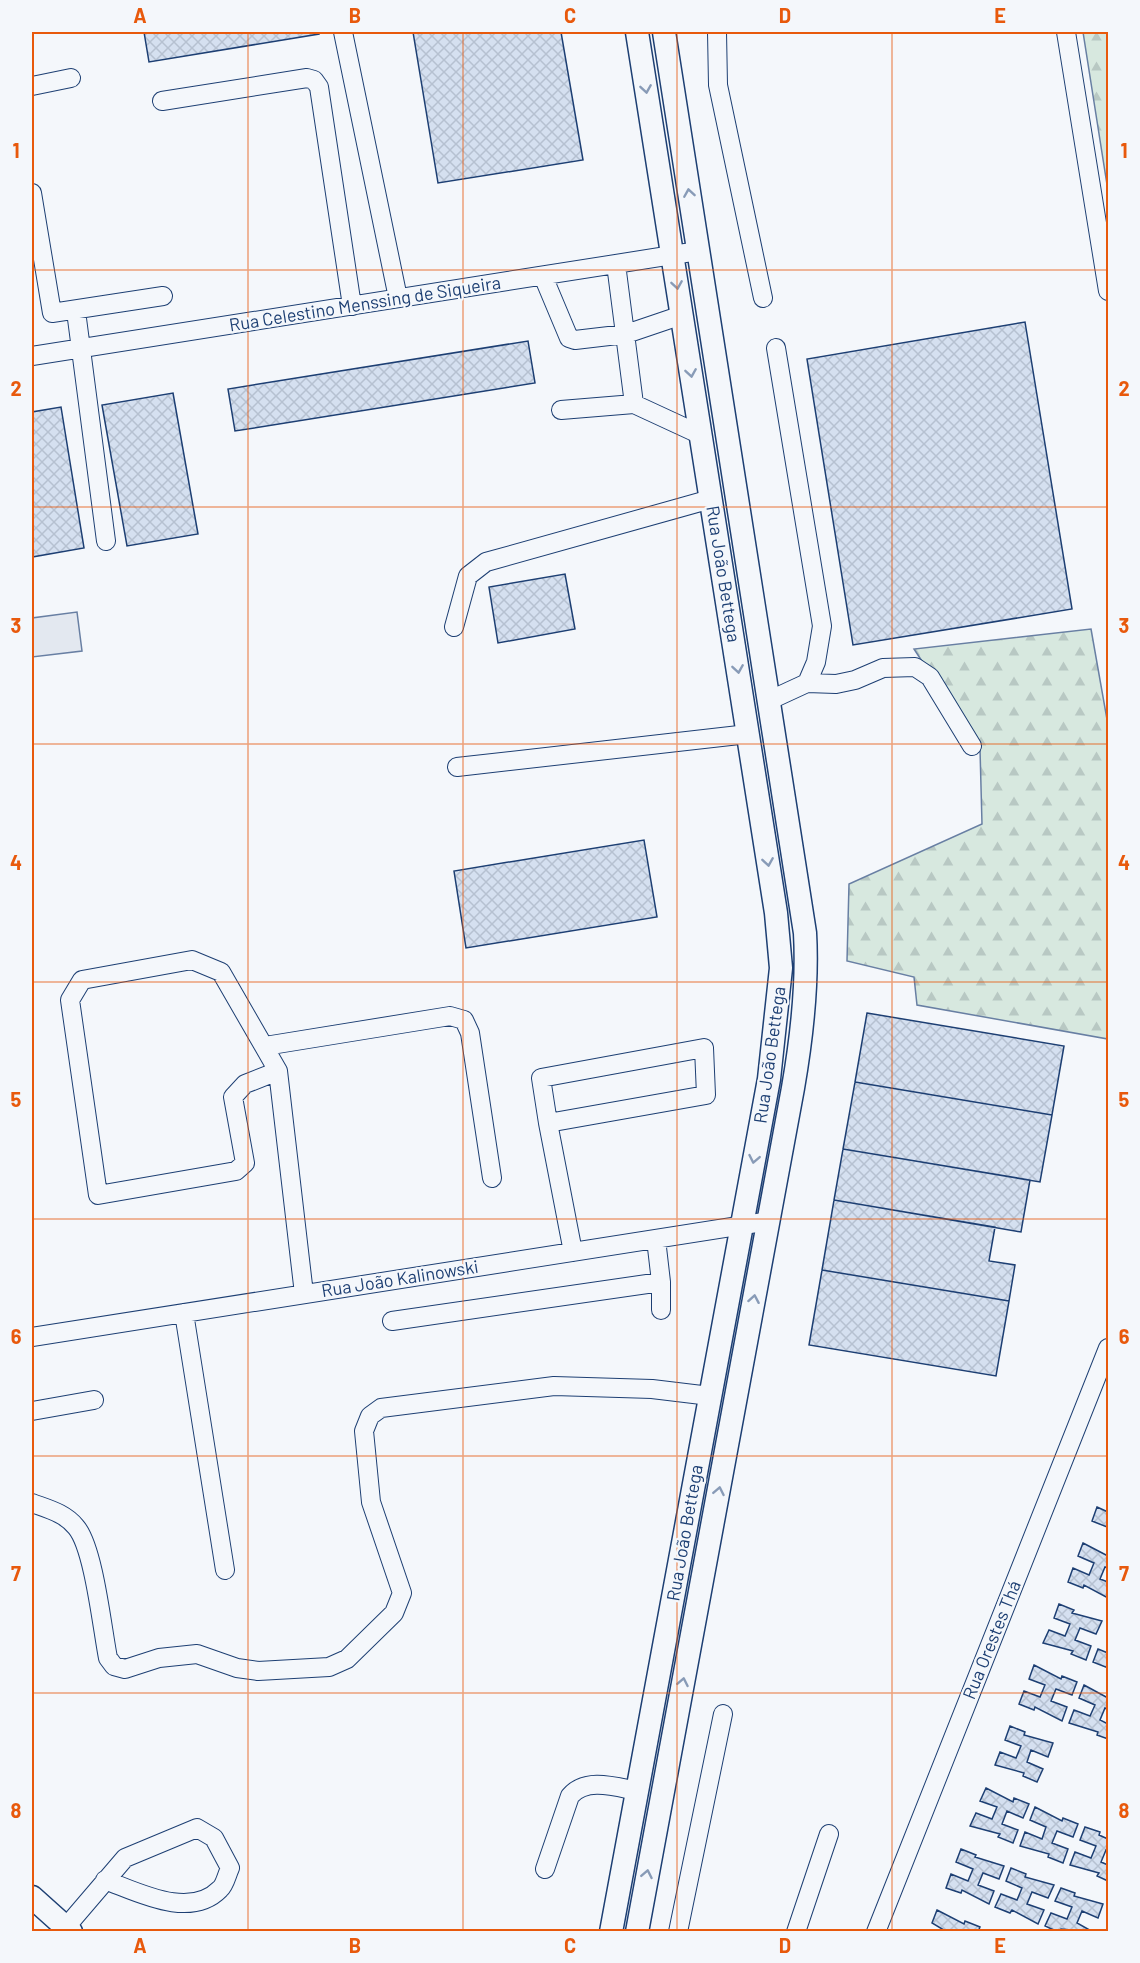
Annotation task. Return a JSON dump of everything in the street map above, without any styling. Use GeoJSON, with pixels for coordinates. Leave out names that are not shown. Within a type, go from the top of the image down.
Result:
{"type":"FeatureCollection","features":[{"type":"Feature","properties":{"kind":"main road","name":"Rua João Bettega"},"geometry":{"type":"LineString","coordinates":[[611,1932],[769,1079],[781,969],[776,913],[637,32]]}},
{"type":"Feature","properties":{"kind":"main road","name":"Rua João Bettega"},"geometry":{"type":"LineString","coordinates":[[637,1932],[800,1050],[806,962],[805,933],[664,32]]}},
{"type":"Feature","properties":{"kind":"main road"},"geometry":{"type":"LineString","coordinates":[[32,1897],[68,1930]]}},
{"type":"Feature","properties":{"kind":"street"},"geometry":{"type":"LineString","coordinates":[[343,32],[398,298]]}},
{"type":"Feature","properties":{"kind":"street"},"geometry":{"type":"LineString","coordinates":[[717,32],[718,85],[763,298]]}},
{"type":"Feature","properties":{"kind":"street"},"geometry":{"type":"LineString","coordinates":[[1066,32],[1108,291]]}},
{"type":"Feature","properties":{"kind":"street"},"geometry":{"type":"LineString","coordinates":[[32,86],[71,78]]}},
{"type":"Feature","properties":{"kind":"street"},"geometry":{"type":"LineString","coordinates":[[162,101],[307,78],[314,80],[319,87],[352,306]]}},
{"type":"Feature","properties":{"kind":"street"},"geometry":{"type":"LineString","coordinates":[[32,193],[54,314],[163,296]]}},
{"type":"Feature","properties":{"kind":"street","name":"Rua Celestino Menssing de Siqueira"},"geometry":{"type":"LineString","coordinates":[[32,353],[80,349],[698,251]]}},
{"type":"Feature","properties":{"kind":"street"},"geometry":{"type":"LineString","coordinates":[[616,264],[634,404]]}},
{"type":"Feature","properties":{"kind":"street"},"geometry":{"type":"LineString","coordinates":[[543,276],[569,338],[574,340],[626,334],[682,315]]}},
{"type":"Feature","properties":{"kind":"street"},"geometry":{"type":"LineString","coordinates":[[76,311],[106,541]]}},
{"type":"Feature","properties":{"kind":"street"},"geometry":{"type":"LineString","coordinates":[[776,348],[822,626],[816,662],[807,682]]}},
{"type":"Feature","properties":{"kind":"street"},"geometry":{"type":"LineString","coordinates":[[561,410],[634,404],[700,435]]}},
{"type":"Feature","properties":{"kind":"street"},"geometry":{"type":"LineString","coordinates":[[454,627],[468,576],[486,562],[711,500]]}},
{"type":"Feature","properties":{"kind":"street"},"geometry":{"type":"LineString","coordinates":[[768,701],[807,682],[836,684],[855,680],[883,668],[915,667],[930,677],[972,746]]}},
{"type":"Feature","properties":{"kind":"street"},"geometry":{"type":"LineString","coordinates":[[457,767],[748,734]]}},
{"type":"Feature","properties":{"kind":"street"},"geometry":{"type":"LineString","coordinates":[[278,1071],[245,1084],[233,1097],[245,1163],[236,1171],[98,1195],[70,1000],[82,980],[192,960],[221,972],[278,1071],[304,1294]]}},
{"type":"Feature","properties":{"kind":"street"},"geometry":{"type":"LineString","coordinates":[[265,1046],[450,1016],[464,1020],[470,1033],[492,1178]]}},
{"type":"Feature","properties":{"kind":"street"},"geometry":{"type":"LineString","coordinates":[[548,1123],[706,1095],[704,1048],[541,1078],[548,1123],[573,1252]]}},
{"type":"Feature","properties":{"kind":"street","name":"Rua João Kalinowski"},"geometry":{"type":"LineString","coordinates":[[32,1336],[769,1221]]}},
{"type":"Feature","properties":{"kind":"street"},"geometry":{"type":"LineString","coordinates":[[656,1239],[661,1282],[661,1310]]}},
{"type":"Feature","properties":{"kind":"street"},"geometry":{"type":"LineString","coordinates":[[392,1321],[661,1282]]}},
{"type":"Feature","properties":{"kind":"street"},"geometry":{"type":"LineString","coordinates":[[184,1312],[225,1570]]}},
{"type":"Feature","properties":{"kind":"street","name":"Rua Orestes Thá"},"geometry":{"type":"LineString","coordinates":[[876,1932],[1108,1348]]}},
{"type":"Feature","properties":{"kind":"street"},"geometry":{"type":"LineString","coordinates":[[32,1503],[60,1513],[77,1528],[87,1549],[108,1658],[114,1666],[125,1669],[159,1658],[197,1654],[237,1668],[258,1671],[329,1667],[347,1659],[394,1612],[402,1593],[371,1502],[364,1431],[370,1416],[381,1408],[554,1386],[652,1389],[710,1396]]}},
{"type":"Feature","properties":{"kind":"street"},"geometry":{"type":"LineString","coordinates":[[32,1412],[94,1400]]}},
{"type":"Feature","properties":{"kind":"street"},"geometry":{"type":"LineString","coordinates":[[678,1932],[723,1714]]}},
{"type":"Feature","properties":{"kind":"street"},"geometry":{"type":"LineString","coordinates":[[545,1869],[570,1796],[575,1791],[585,1786],[602,1785],[637,1791]]}},
{"type":"Feature","properties":{"kind":"street"},"geometry":{"type":"LineString","coordinates":[[68,1930],[105,1880],[125,1858],[197,1828],[214,1838],[230,1868],[221,1889],[200,1901],[170,1903],[105,1880]]}},
{"type":"Feature","properties":{"kind":"street"},"geometry":{"type":"LineString","coordinates":[[796,1932],[829,1834]]}},
{"type":"Feature","properties":{"kind":"green space"},"geometry":{"type":"Polygon","coordinates":[[[1083,32],[1108,32],[1108,191],[1083,32]]]}},
{"type":"Feature","properties":{"kind":"green space"},"geometry":{"type":"Polygon","coordinates":[[[1091,629],[1108,725],[1108,1039],[917,1005],[914,977],[847,961],[849,884],[982,824],[980,749],[914,649],[1091,629]]]}},
{"type":"Feature","properties":{"kind":"shaded area"},"geometry":{"type":"Polygon","coordinates":[[[77,612],[82,651],[32,657],[32,618],[77,612]]]}},
{"type":"Feature","properties":{"kind":"building"},"geometry":{"type":"Polygon","coordinates":[[[144,32],[319,32],[319,34],[149,62],[144,32]]]}},
{"type":"Feature","properties":{"kind":"building"},"geometry":{"type":"Polygon","coordinates":[[[413,32],[561,32],[583,160],[438,183],[413,32]]]}},
{"type":"Feature","properties":{"kind":"building"},"geometry":{"type":"Polygon","coordinates":[[[1025,322],[1072,609],[853,645],[807,359],[1025,322]]]}},
{"type":"Feature","properties":{"kind":"building"},"geometry":{"type":"Polygon","coordinates":[[[528,341],[535,383],[235,431],[228,389],[528,341]]]}},
{"type":"Feature","properties":{"kind":"building"},"geometry":{"type":"Polygon","coordinates":[[[173,393],[198,534],[127,546],[102,405],[173,393]]]}},
{"type":"Feature","properties":{"kind":"building"},"geometry":{"type":"Polygon","coordinates":[[[61,407],[84,548],[32,557],[32,412],[61,407]]]}},
{"type":"Feature","properties":{"kind":"building"},"geometry":{"type":"Polygon","coordinates":[[[565,574],[575,629],[498,643],[489,587],[565,574]]]}},
{"type":"Feature","properties":{"kind":"building"},"geometry":{"type":"Polygon","coordinates":[[[644,840],[657,917],[466,948],[454,871],[644,840]]]}},
{"type":"Feature","properties":{"kind":"building"},"geometry":{"type":"Polygon","coordinates":[[[867,1013],[1064,1046],[1052,1115],[855,1082],[867,1013]]]}},
{"type":"Feature","properties":{"kind":"building"},"geometry":{"type":"Polygon","coordinates":[[[855,1082],[1052,1115],[1040,1182],[843,1149],[855,1082]]]}},
{"type":"Feature","properties":{"kind":"building"},"geometry":{"type":"Polygon","coordinates":[[[843,1149],[1030,1180],[1021,1232],[834,1200],[843,1149]]]}},
{"type":"Feature","properties":{"kind":"building"},"geometry":{"type":"Polygon","coordinates":[[[834,1200],[995,1227],[989,1261],[1015,1265],[1009,1301],[822,1270],[834,1200]]]}},
{"type":"Feature","properties":{"kind":"building"},"geometry":{"type":"Polygon","coordinates":[[[822,1270],[1009,1301],[996,1376],[809,1345],[822,1270]]]}},
{"type":"Feature","properties":{"kind":"building"},"geometry":{"type":"Polygon","coordinates":[[[1097,1507],[1108,1512],[1107,1527],[1092,1521],[1097,1507]]]}},
{"type":"Feature","properties":{"kind":"building"},"geometry":{"type":"Polygon","coordinates":[[[1083,1543],[1108,1556],[1108,1568],[1105,1567],[1100,1579],[1108,1582],[1108,1598],[1084,1585],[1083,1588],[1068,1582],[1073,1568],[1089,1575],[1094,1563],[1078,1556],[1083,1543]]]}},
{"type":"Feature","properties":{"kind":"building"},"geometry":{"type":"Polygon","coordinates":[[[1059,1604],[1074,1610],[1072,1613],[1102,1621],[1096,1634],[1080,1628],[1075,1640],[1091,1646],[1086,1660],[1071,1654],[1073,1651],[1043,1643],[1049,1630],[1065,1636],[1070,1624],[1054,1618],[1059,1604]]]}},
{"type":"Feature","properties":{"kind":"building"},"geometry":{"type":"Polygon","coordinates":[[[1098,1649],[1108,1653],[1108,1668],[1093,1662],[1098,1649]]]}},
{"type":"Feature","properties":{"kind":"building"},"geometry":{"type":"Polygon","coordinates":[[[1034,1665],[1061,1679],[1062,1676],[1077,1682],[1072,1695],[1056,1689],[1051,1701],[1067,1707],[1062,1721],[1035,1707],[1034,1710],[1019,1704],[1024,1691],[1040,1697],[1045,1685],[1029,1679],[1034,1665]]]}},
{"type":"Feature","properties":{"kind":"building"},"geometry":{"type":"Polygon","coordinates":[[[1084,1685],[1108,1698],[1108,1710],[1105,1708],[1100,1720],[1108,1724],[1108,1739],[1097,1735],[1098,1732],[1069,1723],[1074,1710],[1090,1716],[1095,1705],[1079,1698],[1084,1685]]]}},
{"type":"Feature","properties":{"kind":"building"},"geometry":{"type":"Polygon","coordinates":[[[1010,1726],[1025,1732],[1024,1735],[1053,1743],[1048,1757],[1031,1750],[1027,1762],[1043,1769],[1037,1782],[1023,1776],[1024,1773],[995,1765],[1000,1752],[1016,1758],[1021,1746],[1005,1740],[1010,1726]]]}},
{"type":"Feature","properties":{"kind":"building"},"geometry":{"type":"Polygon","coordinates":[[[986,1788],[1013,1802],[1014,1798],[1029,1804],[1023,1818],[1007,1811],[1002,1824],[1018,1830],[1013,1843],[998,1837],[1000,1834],[970,1826],[976,1813],[992,1819],[997,1807],[980,1801],[986,1788]]]}},
{"type":"Feature","properties":{"kind":"building"},"geometry":{"type":"Polygon","coordinates":[[[1035,1807],[1062,1821],[1063,1818],[1078,1824],[1073,1837],[1057,1831],[1052,1843],[1068,1849],[1063,1863],[1048,1857],[1049,1854],[1020,1846],[1025,1832],[1042,1839],[1046,1827],[1030,1820],[1035,1807]]]}},
{"type":"Feature","properties":{"kind":"building"},"geometry":{"type":"Polygon","coordinates":[[[1085,1827],[1100,1832],[1099,1835],[1108,1839],[1108,1851],[1106,1850],[1101,1862],[1108,1865],[1108,1881],[1097,1876],[1099,1873],[1070,1865],[1075,1852],[1091,1858],[1096,1846],[1080,1840],[1085,1827]]]}},
{"type":"Feature","properties":{"kind":"building"},"geometry":{"type":"Polygon","coordinates":[[[961,1849],[976,1855],[975,1857],[1004,1866],[999,1879],[983,1873],[978,1885],[994,1891],[989,1904],[962,1890],[961,1893],[946,1888],[951,1874],[968,1881],[973,1869],[956,1862],[961,1849]]]}},
{"type":"Feature","properties":{"kind":"building"},"geometry":{"type":"Polygon","coordinates":[[[1011,1868],[1026,1874],[1025,1877],[1054,1885],[1048,1898],[1032,1892],[1027,1904],[1044,1910],[1038,1924],[1012,1910],[1010,1913],[995,1907],[1001,1894],[1017,1900],[1022,1888],[1006,1881],[1011,1868]]]}},
{"type":"Feature","properties":{"kind":"building"},"geometry":{"type":"Polygon","coordinates":[[[1061,1888],[1075,1893],[1074,1896],[1103,1904],[1098,1918],[1082,1911],[1077,1923],[1093,1932],[1061,1929],[1058,1932],[1045,1926],[1051,1913],[1067,1919],[1072,1907],[1055,1901],[1061,1888]]]}},
{"type":"Feature","properties":{"kind":"building"},"geometry":{"type":"Polygon","coordinates":[[[937,1910],[964,1924],[965,1921],[980,1927],[978,1932],[947,1932],[932,1923],[937,1910]]]}}]}
